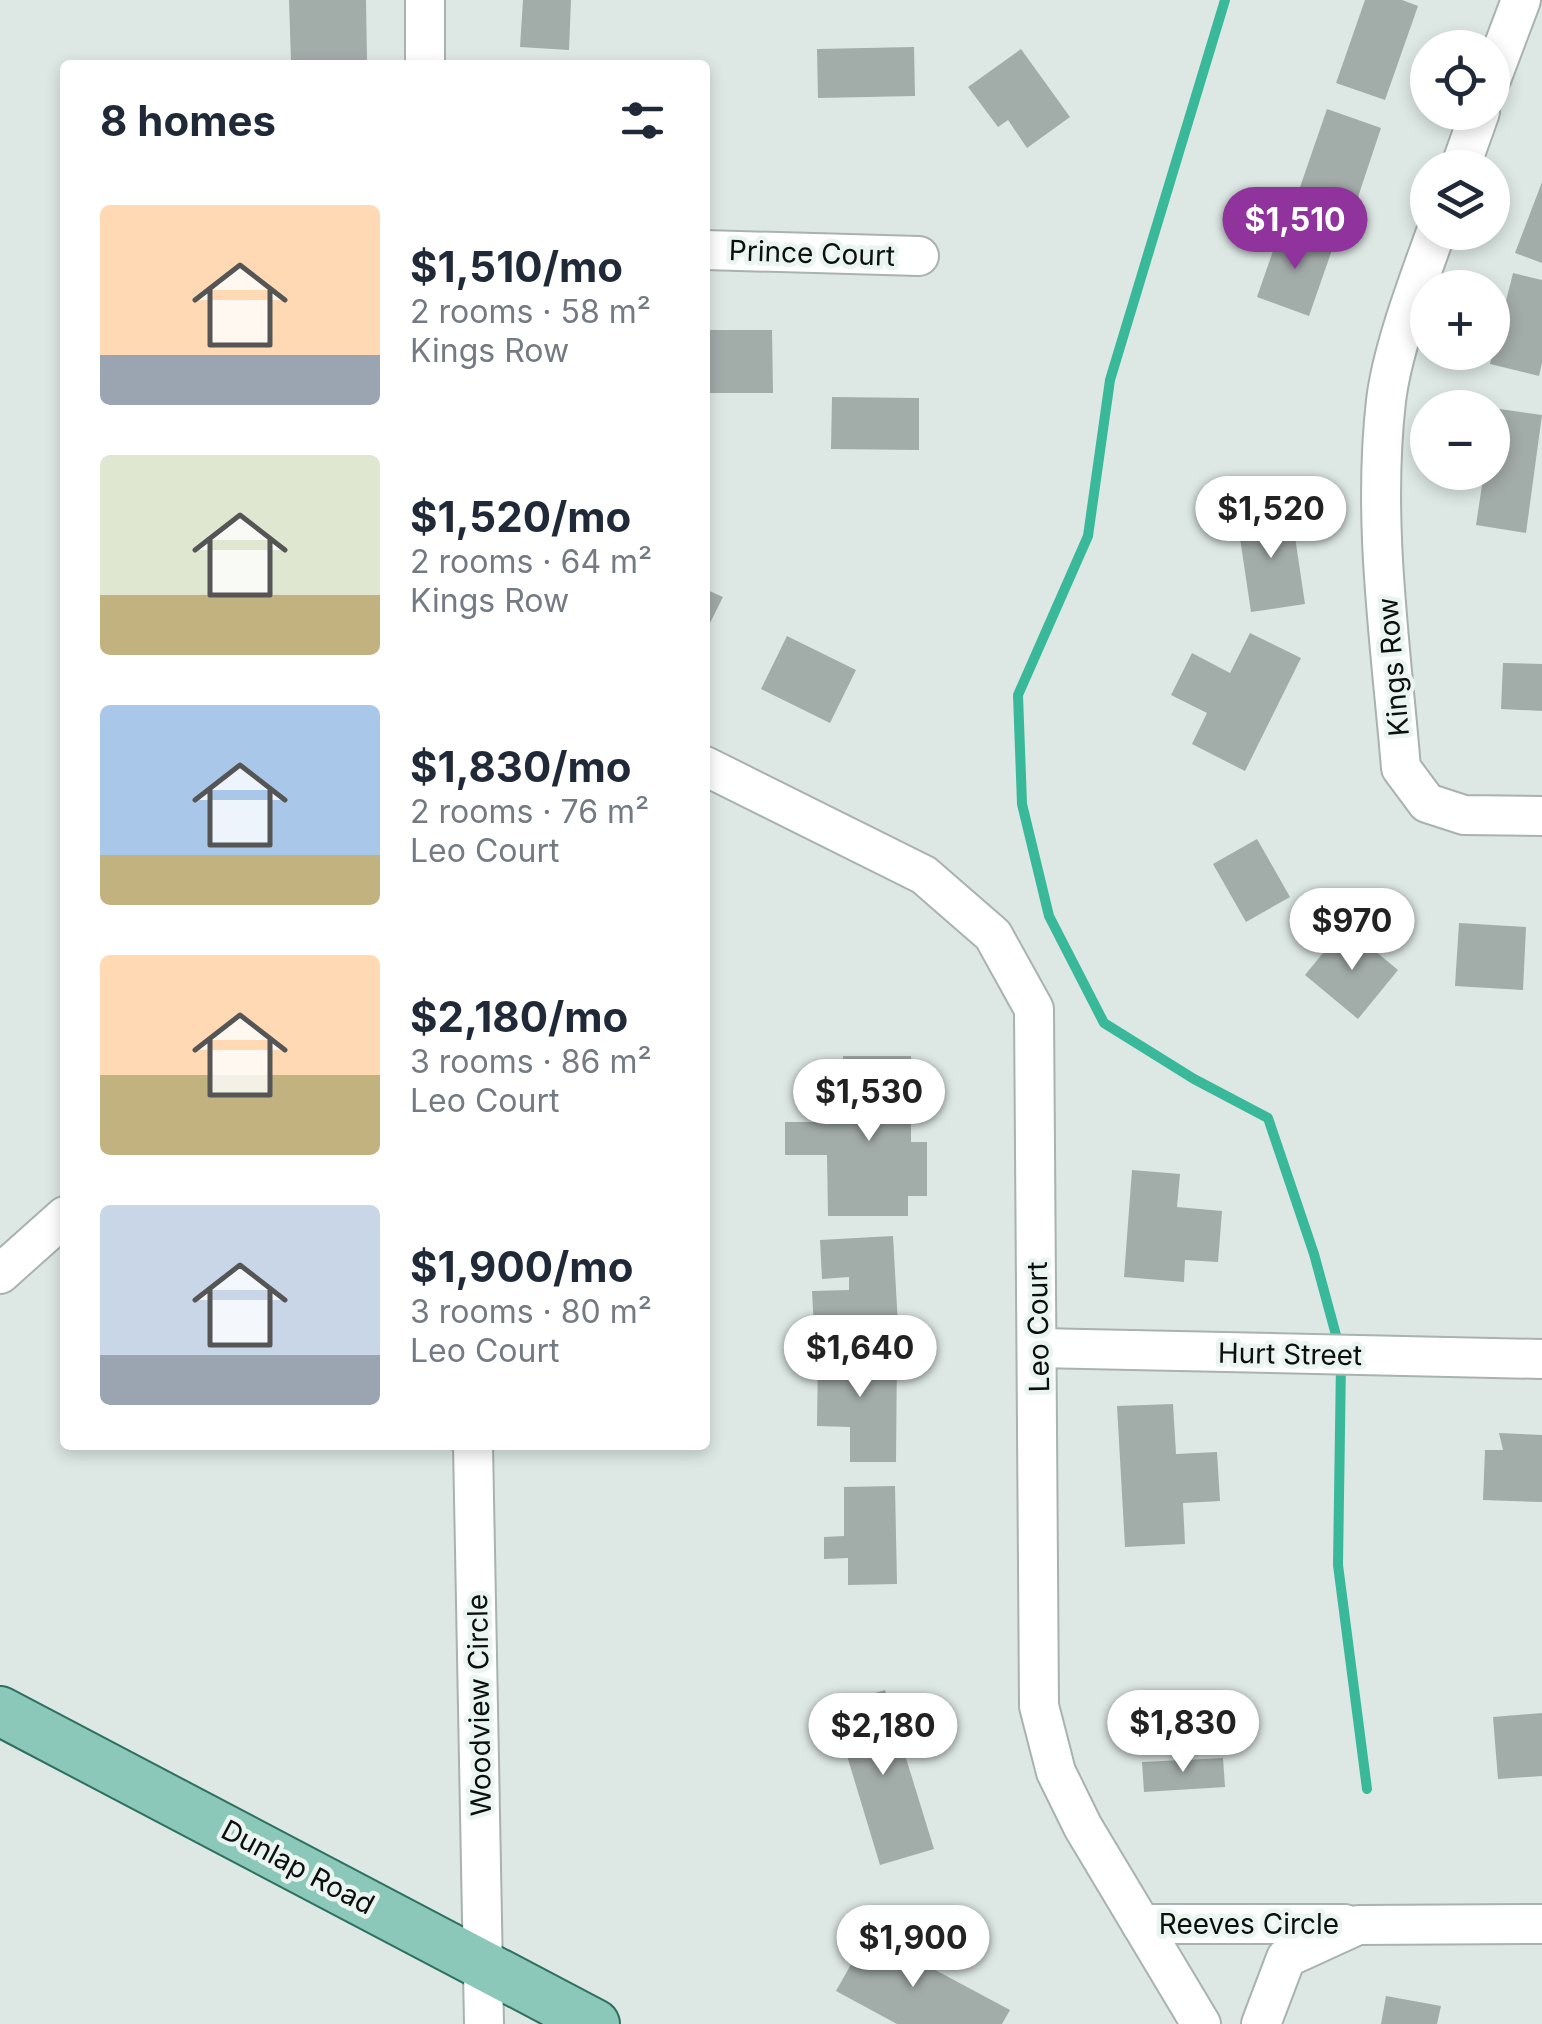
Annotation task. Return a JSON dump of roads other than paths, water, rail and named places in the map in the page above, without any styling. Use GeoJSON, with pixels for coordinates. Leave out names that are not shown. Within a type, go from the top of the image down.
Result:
{"type":"FeatureCollection","features":[{"type":"Feature","properties":{"kind":"main road","name":"Dunlap Road"},"geometry":{"type":"LineString","coordinates":[[0,1711],[595,2024]]}},
{"type":"Feature","properties":{"kind":"street"},"geometry":{"type":"LineString","coordinates":[[425,0],[425,60]]}},
{"type":"Feature","properties":{"kind":"street"},"geometry":{"type":"LineString","coordinates":[[1510,30],[1521,0]]}},
{"type":"Feature","properties":{"kind":"street","name":"Prince Court"},"geometry":{"type":"LineString","coordinates":[[710,250],[918,256]]}},
{"type":"Feature","properties":{"kind":"street","name":"Kings Row"},"geometry":{"type":"LineString","coordinates":[[1430,250],[1386,398],[1380,504],[1401,768],[1427,803],[1464,815],[1542,816]]}},
{"type":"Feature","properties":{"kind":"street","name":"Leo Court"},"geometry":{"type":"LineString","coordinates":[[710,768],[924,875],[994,935],[1034,1010],[1039,1706],[1056,1772],[1083,1827],[1201,2024]]}},
{"type":"Feature","properties":{"kind":"street"},"geometry":{"type":"LineString","coordinates":[[0,1274],[60,1220]]}},
{"type":"Feature","properties":{"kind":"street","name":"Hurt Street"},"geometry":{"type":"LineString","coordinates":[[1038,1348],[1542,1359]]}},
{"type":"Feature","properties":{"kind":"street","name":"Woodview Circle"},"geometry":{"type":"LineString","coordinates":[[474,1450],[484,2024]]}},
{"type":"Feature","properties":{"kind":"street","name":"Reeves Circle"},"geometry":{"type":"LineString","coordinates":[[1141,1924],[1542,1924]]}},
{"type":"Feature","properties":{"kind":"street","name":"Reeves Circle"},"geometry":{"type":"LineString","coordinates":[[1261,2024],[1286,1958],[1358,1924]]}},
{"type":"Feature","properties":{"kind":"waterway"},"geometry":{"type":"LineString","coordinates":[[1225,0],[1110,380],[1088,536],[1018,695],[1022,804],[1049,916],[1104,1023],[1194,1079],[1268,1118],[1314,1254],[1339,1346]]}},
{"type":"Feature","properties":{"kind":"waterway"},"geometry":{"type":"LineString","coordinates":[[1341,1362],[1338,1565],[1367,1789]]}}]}
